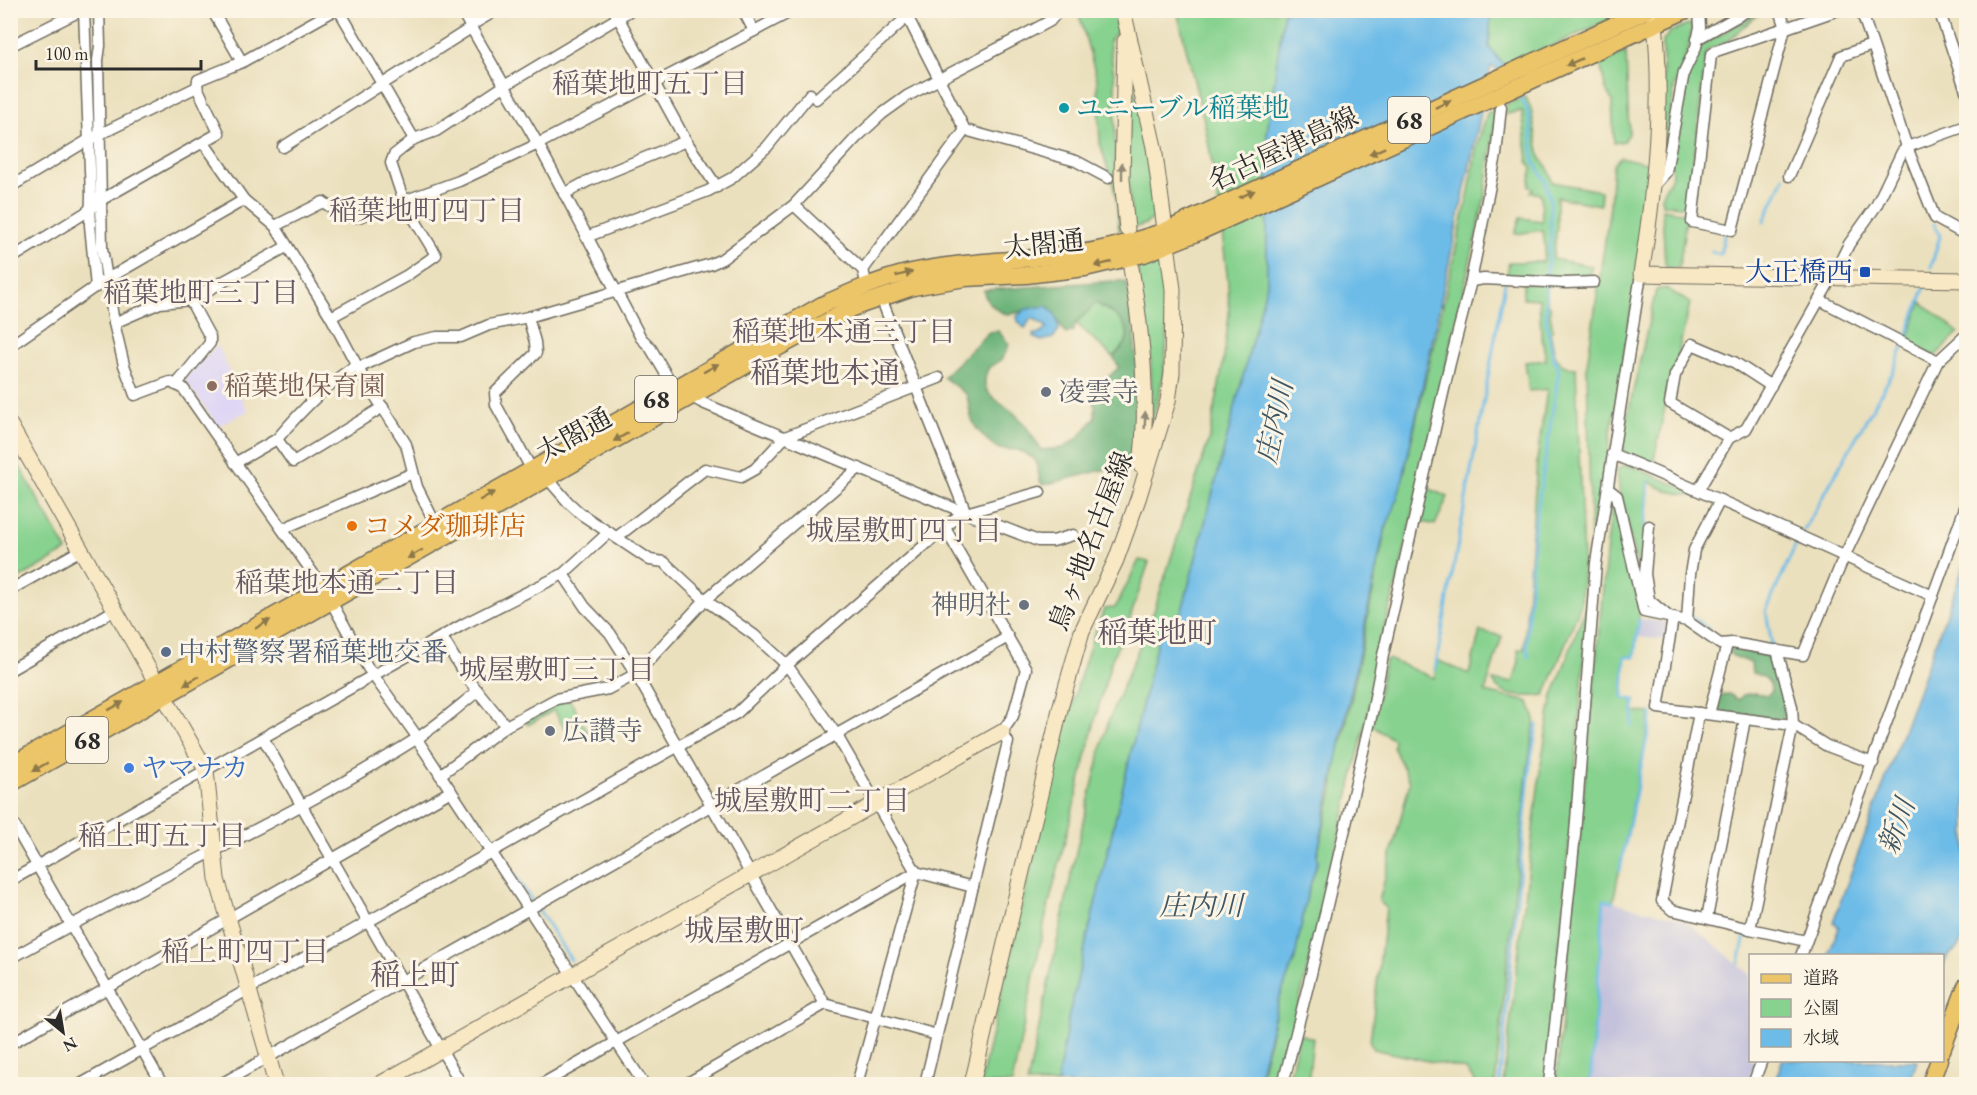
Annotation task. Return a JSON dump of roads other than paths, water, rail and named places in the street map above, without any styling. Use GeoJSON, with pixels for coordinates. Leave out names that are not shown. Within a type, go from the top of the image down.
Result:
{"type":"FeatureCollection","features":[{"type":"Feature","properties":{"kind":"main road","name":"68"},"geometry":{"type":"LineString","coordinates":[[1652,15],[1689,11]]}},
{"type":"Feature","properties":{"kind":"main road","name":"名古屋津島線"},"geometry":{"type":"LineString","coordinates":[[1196,225],[1652,15]]}},
{"type":"Feature","properties":{"kind":"main road","name":"太閤通"},"geometry":{"type":"LineString","coordinates":[[10,784],[160,690],[328,595],[548,479],[802,334],[852,308],[914,287],[957,279],[1026,275],[1085,268],[1143,254],[1166,238],[1196,225]]}},
{"type":"Feature","properties":{"kind":"main road","name":"太閤通"},"geometry":{"type":"LineString","coordinates":[[328,595],[436,525],[822,305],[865,278],[962,263],[1081,253],[1166,238]]}},
{"type":"Feature","properties":{"kind":"main road","name":"太閤通"},"geometry":{"type":"LineString","coordinates":[[10,766],[160,690]]}},
{"type":"Feature","properties":{"kind":"main road"},"geometry":{"type":"LineString","coordinates":[[1944,1045],[1966,986]]}},
{"type":"Feature","properties":{"kind":"main road"},"geometry":{"type":"LineString","coordinates":[[1930,1084],[1937,1062]]}},
{"type":"Feature","properties":{"kind":"street"},"geometry":{"type":"LineString","coordinates":[[10,46],[83,10],[90,139],[90,225],[96,287]]}},
{"type":"Feature","properties":{"kind":"street"},"geometry":{"type":"LineString","coordinates":[[99,10],[101,238],[114,323],[124,365],[135,395],[170,382],[183,388],[328,595],[374,675],[418,738],[440,775],[644,1084]]}},
{"type":"Feature","properties":{"kind":"street"},"geometry":{"type":"LineString","coordinates":[[212,10],[242,62]]}},
{"type":"Feature","properties":{"kind":"street"},"geometry":{"type":"LineString","coordinates":[[10,259],[91,209],[101,200],[219,133],[197,87],[198,80],[242,62],[337,10],[414,139]]}},
{"type":"Feature","properties":{"kind":"street"},"geometry":{"type":"LineString","coordinates":[[461,10],[538,144],[641,338],[650,347],[674,388],[690,398],[964,513],[1038,541],[1053,541],[1073,535]]}},
{"type":"Feature","properties":{"kind":"street"},"geometry":{"type":"LineString","coordinates":[[283,147],[496,10]]}},
{"type":"Feature","properties":{"kind":"street"},"geometry":{"type":"LineString","coordinates":[[331,317],[406,276],[436,255],[404,202],[391,163],[394,154],[414,139],[436,131],[616,14],[632,10]]}},
{"type":"Feature","properties":{"kind":"street"},"geometry":{"type":"LineString","coordinates":[[743,10],[754,31]]}},
{"type":"Feature","properties":{"kind":"street"},"geometry":{"type":"LineString","coordinates":[[275,226],[323,202],[338,212],[359,218],[459,181],[538,144],[794,10]]}},
{"type":"Feature","properties":{"kind":"street"},"geometry":{"type":"LineString","coordinates":[[586,237],[717,188],[732,178],[767,147],[813,97],[906,14],[918,10]]}},
{"type":"Feature","properties":{"kind":"street"},"geometry":{"type":"LineString","coordinates":[[236,463],[278,439],[294,418],[338,378],[358,366],[414,342],[436,337],[461,337],[489,325],[528,317],[616,292],[711,264],[722,258],[794,205],[856,138],[882,114],[907,96],[1050,21],[1059,10]]}},
{"type":"Feature","properties":{"kind":"street"},"geometry":{"type":"LineString","coordinates":[[1122,10],[1125,45],[1122,179],[1127,229]]}},
{"type":"Feature","properties":{"kind":"street","name":"鳥ヶ地名古屋線"},"geometry":{"type":"LineString","coordinates":[[972,1084],[1061,705],[1082,631],[1116,560],[1138,499],[1168,401],[1172,373],[1173,289],[1154,147],[1122,10]]}},
{"type":"Feature","properties":{"kind":"street"},"geometry":{"type":"LineString","coordinates":[[1697,39],[1749,10]]}},
{"type":"Feature","properties":{"kind":"street"},"geometry":{"type":"LineString","coordinates":[[1780,10],[1785,28],[1732,230],[1692,222],[1712,56],[1716,51],[1785,28],[1838,10]]}},
{"type":"Feature","properties":{"kind":"street"},"geometry":{"type":"LineString","coordinates":[[1861,10],[1907,147],[1935,218],[1966,235]]}},
{"type":"Feature","properties":{"kind":"street"},"geometry":{"type":"LineString","coordinates":[[1939,10],[1966,92]]}},
{"type":"Feature","properties":{"kind":"street"},"geometry":{"type":"LineString","coordinates":[[1652,189],[1666,172],[1684,72],[1700,27],[1689,11]]}},
{"type":"Feature","properties":{"kind":"street"},"geometry":{"type":"LineString","coordinates":[[616,14],[686,141],[717,188]]}},
{"type":"Feature","properties":{"kind":"street"},"geometry":{"type":"LineString","coordinates":[[906,14],[964,130],[1076,161],[1108,178]]}},
{"type":"Feature","properties":{"kind":"street"},"geometry":{"type":"LineString","coordinates":[[1549,1084],[1575,834],[1596,563],[1641,274],[1658,135],[1658,51],[1652,15]]}},
{"type":"Feature","properties":{"kind":"street"},"geometry":{"type":"LineString","coordinates":[[1789,176],[1841,56],[1872,45]]}},
{"type":"Feature","properties":{"kind":"street"},"geometry":{"type":"LineString","coordinates":[[10,188],[90,139],[197,87]]}},
{"type":"Feature","properties":{"kind":"street"},"geometry":{"type":"LineString","coordinates":[[1283,1084],[1311,974],[1450,363],[1471,281],[1496,155],[1501,107]]}},
{"type":"Feature","properties":{"kind":"street"},"geometry":{"type":"LineString","coordinates":[[1699,489],[1729,438],[1746,429],[1820,300],[1854,246],[1853,238],[1876,206],[1902,152],[1907,147],[1966,126]]}},
{"type":"Feature","properties":{"kind":"street"},"geometry":{"type":"LineString","coordinates":[[794,205],[865,278],[964,130]]}},
{"type":"Feature","properties":{"kind":"street"},"geometry":{"type":"LineString","coordinates":[[564,194],[588,181],[686,141]]}},
{"type":"Feature","properties":{"kind":"street"},"geometry":{"type":"LineString","coordinates":[[204,143],[244,200],[275,226],[331,317],[406,444],[417,487],[436,525]]}},
{"type":"Feature","properties":{"kind":"street"},"geometry":{"type":"LineString","coordinates":[[10,346],[107,279],[244,200]]}},
{"type":"Feature","properties":{"kind":"street"},"geometry":{"type":"LineString","coordinates":[[114,323],[160,303],[190,300],[286,247]]}},
{"type":"Feature","properties":{"kind":"street"},"geometry":{"type":"LineString","coordinates":[[1131,268],[1140,326],[1145,399],[1144,441],[1138,499]]}},
{"type":"Feature","properties":{"kind":"street"},"geometry":{"type":"LineString","coordinates":[[1641,274],[1966,280]]}},
{"type":"Feature","properties":{"kind":"street"},"geometry":{"type":"LineString","coordinates":[[1471,281],[1484,279],[1594,282]]}},
{"type":"Feature","properties":{"kind":"street"},"geometry":{"type":"LineString","coordinates":[[880,298],[964,513]]}},
{"type":"Feature","properties":{"kind":"street"},"geometry":{"type":"LineString","coordinates":[[176,385],[207,349],[210,342],[210,337],[190,300]]}},
{"type":"Feature","properties":{"kind":"street"},"geometry":{"type":"LineString","coordinates":[[1820,300],[1938,361]]}},
{"type":"Feature","properties":{"kind":"street"},"geometry":{"type":"LineString","coordinates":[[528,317],[536,353],[495,393],[496,405],[532,470]]}},
{"type":"Feature","properties":{"kind":"street"},"geometry":{"type":"LineString","coordinates":[[1608,489],[1617,496],[1644,612],[1687,621],[1720,644],[1803,655],[1844,557],[1938,361],[1966,335]]}},
{"type":"Feature","properties":{"kind":"street"},"geometry":{"type":"LineString","coordinates":[[1729,438],[1670,403],[1675,375],[1692,344],[1734,362],[1771,386]]}},
{"type":"Feature","properties":{"kind":"street"},"geometry":{"type":"LineString","coordinates":[[10,881],[442,636],[563,574],[573,562],[705,469],[741,477],[755,469],[785,437],[939,378]]}},
{"type":"Feature","properties":{"kind":"street"},"geometry":{"type":"LineString","coordinates":[[278,439],[293,462],[383,407]]}},
{"type":"Feature","properties":{"kind":"street"},"geometry":{"type":"LineString","coordinates":[[10,425],[206,770],[217,879],[276,1084]]}},
{"type":"Feature","properties":{"kind":"street"},"geometry":{"type":"LineString","coordinates":[[1612,454],[1699,489],[1933,596]]}},
{"type":"Feature","properties":{"kind":"street"},"geometry":{"type":"LineString","coordinates":[[440,775],[506,726],[556,699],[608,689],[636,674],[705,600],[859,468]]}},
{"type":"Feature","properties":{"kind":"street"},"geometry":{"type":"LineString","coordinates":[[282,529],[413,472]]}},
{"type":"Feature","properties":{"kind":"street"},"geometry":{"type":"LineString","coordinates":[[548,479],[568,502],[650,560],[664,562],[705,600],[754,635],[787,665],[836,734],[916,872],[857,1084]]}},
{"type":"Feature","properties":{"kind":"street"},"geometry":{"type":"LineString","coordinates":[[81,1084],[737,713],[787,665],[964,513],[1040,492]]}},
{"type":"Feature","properties":{"kind":"street"},"geometry":{"type":"LineString","coordinates":[[1687,621],[1694,550],[1720,500]]}},
{"type":"Feature","properties":{"kind":"street"},"geometry":{"type":"LineString","coordinates":[[1802,954],[1966,505]]}},
{"type":"Feature","properties":{"kind":"street"},"geometry":{"type":"LineString","coordinates":[[1648,526],[1645,574],[1649,600],[1672,618]]}},
{"type":"Feature","properties":{"kind":"street"},"geometry":{"type":"LineString","coordinates":[[380,1084],[1002,732],[1013,716],[1026,669],[945,528]]}},
{"type":"Feature","properties":{"kind":"street"},"geometry":{"type":"LineString","coordinates":[[10,590],[81,550]]}},
{"type":"Feature","properties":{"kind":"street"},"geometry":{"type":"LineString","coordinates":[[563,574],[585,607],[610,633],[636,674],[825,1004],[937,1035]]}},
{"type":"Feature","properties":{"kind":"street"},"geometry":{"type":"LineString","coordinates":[[10,670],[115,610]]}},
{"type":"Feature","properties":{"kind":"street"},"geometry":{"type":"LineString","coordinates":[[1672,618],[1658,708],[1793,725],[1827,746],[1873,763]]}},
{"type":"Feature","properties":{"kind":"street"},"geometry":{"type":"LineString","coordinates":[[442,636],[464,674],[506,726]]}},
{"type":"Feature","properties":{"kind":"street"},"geometry":{"type":"LineString","coordinates":[[221,1084],[1008,637]]}},
{"type":"Feature","properties":{"kind":"street"},"geometry":{"type":"LineString","coordinates":[[1727,644],[1704,714],[1662,901],[1672,910],[1806,941]]}},
{"type":"Feature","properties":{"kind":"street"},"geometry":{"type":"LineString","coordinates":[[1750,929],[1793,725],[1792,707],[1777,650]]}},
{"type":"Feature","properties":{"kind":"street"},"geometry":{"type":"LineString","coordinates":[[10,959],[71,924],[302,805],[418,738],[478,691]]}},
{"type":"Feature","properties":{"kind":"street"},"geometry":{"type":"LineString","coordinates":[[1707,918],[1745,719]]}},
{"type":"Feature","properties":{"kind":"street"},"geometry":{"type":"LineString","coordinates":[[925,1084],[1008,742],[1002,732]]}},
{"type":"Feature","properties":{"kind":"street"},"geometry":{"type":"LineString","coordinates":[[263,738],[461,1084]]}},
{"type":"Feature","properties":{"kind":"street"},"geometry":{"type":"LineString","coordinates":[[10,1044],[451,791]]}},
{"type":"Feature","properties":{"kind":"street"},"geometry":{"type":"LineString","coordinates":[[10,818],[162,1084]]}},
{"type":"Feature","properties":{"kind":"street"},"geometry":{"type":"LineString","coordinates":[[542,1084],[791,945],[916,872],[973,887]]}},
{"type":"Feature","properties":{"kind":"street"},"geometry":{"type":"LineString","coordinates":[[686,1084],[825,1004]]}},
{"type":"Feature","properties":{"kind":"street"},"geometry":{"type":"LineString","coordinates":[[1753,1084],[1761,1062]]}},
{"type":"Feature","properties":{"kind":"water","name":"庄内川"},"geometry":{"type":"Polygon","coordinates":[[[1284,11],[1491,11],[1489,47],[1505,67],[1502,72],[1491,66],[1403,478],[1384,532],[1318,860],[1307,895],[1295,958],[1278,1002],[1257,1084],[1057,1084],[1069,1015],[1158,638],[1182,611],[1267,284],[1267,133],[1284,11]]]}},
{"type":"Feature","properties":{"kind":"water"},"geometry":{"type":"Polygon","coordinates":[[[1046,306],[1056,316],[1059,330],[1053,338],[1041,341],[1034,337],[1034,334],[1040,334],[1047,327],[1033,318],[1025,329],[1017,316],[1026,309],[1046,306]]]}},
{"type":"Feature","properties":{"kind":"water","name":"新川"},"geometry":{"type":"Polygon","coordinates":[[[1966,560],[1966,926],[1962,939],[1956,950],[1948,955],[1944,964],[1944,954],[1828,954],[1839,927],[1833,922],[1966,560]]]}},
{"type":"Feature","properties":{"kind":"water"},"geometry":{"type":"Polygon","coordinates":[[[1781,1062],[1917,1062],[1909,1084],[1774,1084],[1781,1062]]]}},
{"type":"Feature","properties":{"kind":"waterway"},"geometry":{"type":"LineString","coordinates":[[1840,13],[1848,10]]}},
{"type":"Feature","properties":{"kind":"waterway"},"geometry":{"type":"LineString","coordinates":[[1517,93],[1526,107],[1530,121],[1534,162],[1545,180],[1550,199],[1551,235],[1546,279]]}},
{"type":"Feature","properties":{"kind":"waterway"},"geometry":{"type":"LineString","coordinates":[[1764,222],[1784,177]]}},
{"type":"Feature","properties":{"kind":"waterway"},"geometry":{"type":"LineString","coordinates":[[1737,188],[1739,183]]}},
{"type":"Feature","properties":{"kind":"waterway"},"geometry":{"type":"LineString","coordinates":[[1735,199],[1736,194]]}},
{"type":"Feature","properties":{"kind":"waterway"},"geometry":{"type":"LineString","coordinates":[[1730,215],[1733,204]]}},
{"type":"Feature","properties":{"kind":"waterway"},"geometry":{"type":"LineString","coordinates":[[1931,267],[1940,236],[1934,224]]}},
{"type":"Feature","properties":{"kind":"waterway"},"geometry":{"type":"LineString","coordinates":[[1712,252],[1720,254],[1725,233]]}},
{"type":"Feature","properties":{"kind":"waterway"},"geometry":{"type":"LineString","coordinates":[[1435,670],[1505,283]]}},
{"type":"Feature","properties":{"kind":"waterway"},"geometry":{"type":"LineString","coordinates":[[1529,656],[1526,644],[1534,530],[1559,370],[1553,357],[1546,320],[1546,285]]}},
{"type":"Feature","properties":{"kind":"waterway"},"geometry":{"type":"LineString","coordinates":[[1905,341],[1925,286]]}},
{"type":"Feature","properties":{"kind":"waterway"},"geometry":{"type":"LineString","coordinates":[[1804,530],[1893,372],[1903,347]]}},
{"type":"Feature","properties":{"kind":"waterway"},"geometry":{"type":"LineString","coordinates":[[1645,526],[1649,481]]}},
{"type":"Feature","properties":{"kind":"waterway"},"geometry":{"type":"LineString","coordinates":[[1769,645],[1772,645],[1766,611],[1796,544]]}},
{"type":"Feature","properties":{"kind":"waterway"},"geometry":{"type":"LineString","coordinates":[[1691,616],[1709,630]]}},
{"type":"Feature","properties":{"kind":"waterway"},"geometry":{"type":"LineString","coordinates":[[1632,726],[1635,700],[1623,698],[1625,657],[1634,657],[1639,620]]}},
{"type":"Feature","properties":{"kind":"waterway"},"geometry":{"type":"LineString","coordinates":[[1620,870],[1652,713]]}},
{"type":"Feature","properties":{"kind":"waterway"},"geometry":{"type":"LineString","coordinates":[[1499,1084],[1530,764],[1537,725]]}},
{"type":"Feature","properties":{"kind":"waterway"},"geometry":{"type":"LineString","coordinates":[[478,818],[493,841]]}},
{"type":"Feature","properties":{"kind":"waterway"},"geometry":{"type":"LineString","coordinates":[[501,854],[532,901]]}},
{"type":"Feature","properties":{"kind":"waterway"},"geometry":{"type":"LineString","coordinates":[[1590,1084],[1604,900],[1613,902]]}},
{"type":"Feature","properties":{"kind":"waterway"},"geometry":{"type":"LineString","coordinates":[[538,909],[571,960]]}},
{"type":"Feature","properties":{"kind":"waterway"},"geometry":{"type":"LineString","coordinates":[[1739,963],[1745,935]]}},
{"type":"Feature","properties":{"kind":"place","name":"ユニーブル稲葉地"},"geometry":{"type":"Point","coordinates":[1064,108]}},
{"type":"Feature","properties":{"kind":"place","name":"大正橋西"},"geometry":{"type":"Point","coordinates":[1865,272]}},
{"type":"Feature","properties":{"kind":"place","name":"稲葉地保育園"},"geometry":{"type":"Point","coordinates":[212,386]}},
{"type":"Feature","properties":{"kind":"place","name":"凌雲寺"},"geometry":{"type":"Point","coordinates":[1046,392]}},
{"type":"Feature","properties":{"kind":"place","name":"コメダ珈琲店"},"geometry":{"type":"Point","coordinates":[352,526]}},
{"type":"Feature","properties":{"kind":"place","name":"神明社"},"geometry":{"type":"Point","coordinates":[1024,605]}},
{"type":"Feature","properties":{"kind":"place","name":"中村警察署稲葉地交番"},"geometry":{"type":"Point","coordinates":[166,652]}},
{"type":"Feature","properties":{"kind":"place","name":"広讃寺"},"geometry":{"type":"Point","coordinates":[550,731]}},
{"type":"Feature","properties":{"kind":"place","name":"ヤマナカ"},"geometry":{"type":"Point","coordinates":[129,768]}},
{"type":"Feature","properties":{"kind":"district","name":"稲葉地町五丁目"},"geometry":{"type":"Point","coordinates":[650,83]}},
{"type":"Feature","properties":{"kind":"district","name":"稲葉地町四丁目"},"geometry":{"type":"Point","coordinates":[427,210]}},
{"type":"Feature","properties":{"kind":"district","name":"稲葉地町三丁目"},"geometry":{"type":"Point","coordinates":[201,292]}},
{"type":"Feature","properties":{"kind":"district","name":"稲葉地本通三丁目"},"geometry":{"type":"Point","coordinates":[844,331]}},
{"type":"Feature","properties":{"kind":"district","name":"稲葉地本通"},"geometry":{"type":"Point","coordinates":[825,373]}},
{"type":"Feature","properties":{"kind":"district","name":"城屋敷町四丁目"},"geometry":{"type":"Point","coordinates":[904,530]}},
{"type":"Feature","properties":{"kind":"district","name":"稲葉地本通二丁目"},"geometry":{"type":"Point","coordinates":[347,582]}},
{"type":"Feature","properties":{"kind":"district","name":"稲葉地町"},"geometry":{"type":"Point","coordinates":[1157,633]}},
{"type":"Feature","properties":{"kind":"district","name":"城屋敷町三丁目"},"geometry":{"type":"Point","coordinates":[557,669]}},
{"type":"Feature","properties":{"kind":"district","name":"城屋敷町二丁目"},"geometry":{"type":"Point","coordinates":[812,800]}},
{"type":"Feature","properties":{"kind":"district","name":"稲上町五丁目"},"geometry":{"type":"Point","coordinates":[162,835]}},
{"type":"Feature","properties":{"kind":"district","name":"城屋敷町"},"geometry":{"type":"Point","coordinates":[744,931]}},
{"type":"Feature","properties":{"kind":"district","name":"稲上町四丁目"},"geometry":{"type":"Point","coordinates":[245,951]}},
{"type":"Feature","properties":{"kind":"district","name":"稲上町"},"geometry":{"type":"Point","coordinates":[415,975]}}]}
